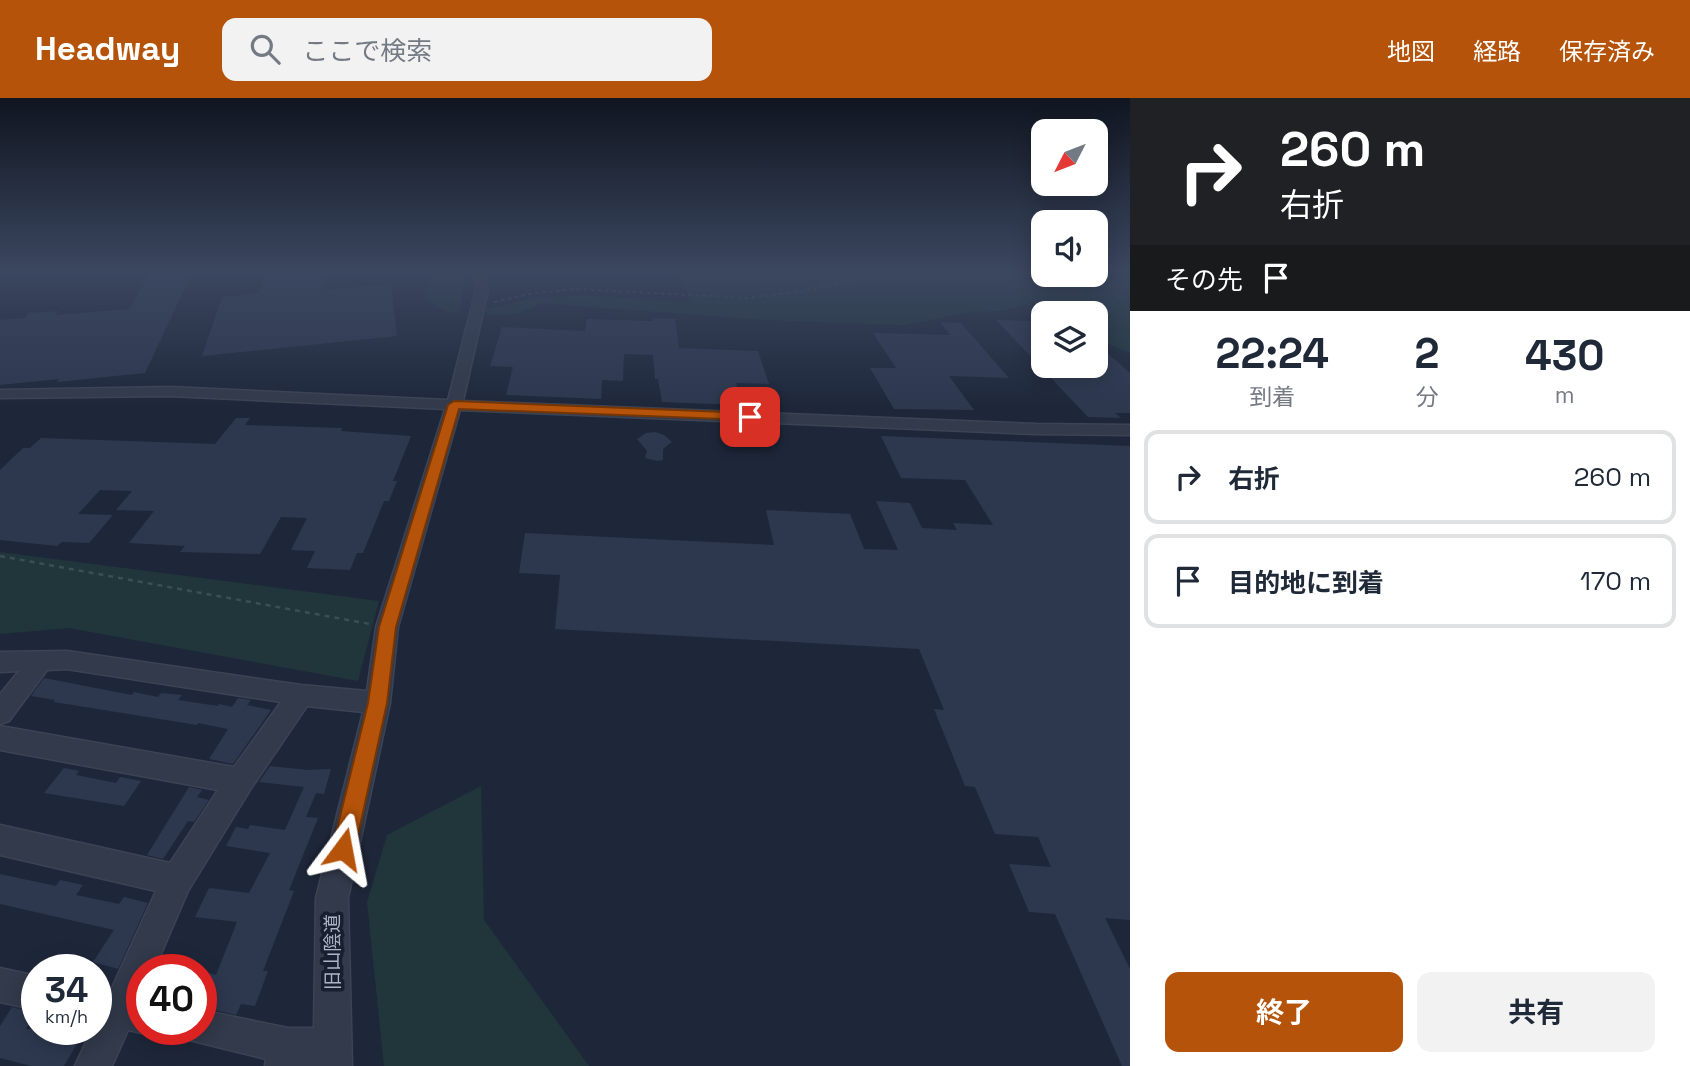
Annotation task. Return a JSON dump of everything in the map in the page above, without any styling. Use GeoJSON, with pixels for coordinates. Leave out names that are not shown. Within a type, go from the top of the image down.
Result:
{"type":"FeatureCollection","features":[{"type":"Feature","properties":{"kind":"street","name":"旧山陰道"},"geometry":{"type":"LineString","coordinates":[[333,1056],[332,898],[378,703],[387,627],[454,405],[475,316]]}},
{"type":"Feature","properties":{"kind":"street"},"geometry":{"type":"LineString","coordinates":[[0,394],[76,390],[317,397],[1036,429],[1130,430]]}},
{"type":"Feature","properties":{"kind":"street"},"geometry":{"type":"LineString","coordinates":[[0,713],[41,660]]}},
{"type":"Feature","properties":{"kind":"street"},"geometry":{"type":"LineString","coordinates":[[0,662],[67,660],[301,695],[378,703]]}},
{"type":"Feature","properties":{"kind":"street"},"geometry":{"type":"LineString","coordinates":[[93,1066],[177,880],[240,781],[301,695]]}},
{"type":"Feature","properties":{"kind":"street"},"geometry":{"type":"LineString","coordinates":[[0,738],[240,781]]}},
{"type":"Feature","properties":{"kind":"street"},"geometry":{"type":"LineString","coordinates":[[0,841],[177,880]]}},
{"type":"Feature","properties":{"kind":"street"},"geometry":{"type":"LineString","coordinates":[[0,985],[21,990]]}},
{"type":"Feature","properties":{"kind":"street"},"geometry":{"type":"LineString","coordinates":[[217,1033],[285,1056],[333,1056]]}},
{"type":"Feature","properties":{"kind":"path"},"geometry":{"type":"LineString","coordinates":[[0,556],[387,627]]}},
{"type":"Feature","properties":{"kind":"green space"},"geometry":{"type":"Polygon","coordinates":[[[715,316],[949,316],[904,325],[765,320],[715,316]]]}},
{"type":"Feature","properties":{"kind":"green space"},"geometry":{"type":"Polygon","coordinates":[[[1108,316],[1130,316],[1130,353],[1108,344],[1108,316]]]}},
{"type":"Feature","properties":{"kind":"green space"},"geometry":{"type":"Polygon","coordinates":[[[0,552],[379,601],[358,681],[69,628],[0,634],[0,552]]]}},
{"type":"Feature","properties":{"kind":"green space"},"geometry":{"type":"Polygon","coordinates":[[[481,786],[484,920],[589,1066],[384,1066],[367,902],[387,835],[481,786]]]}},
{"type":"Feature","properties":{"kind":"building"},"geometry":{"type":"Polygon","coordinates":[[[172,316],[145,373],[0,385],[0,320],[172,316]]]}},
{"type":"Feature","properties":{"kind":"building"},"geometry":{"type":"Polygon","coordinates":[[[216,316],[395,316],[397,336],[202,356],[216,316]]]}},
{"type":"Feature","properties":{"kind":"building"},"geometry":{"type":"Polygon","coordinates":[[[653,318],[675,319],[679,348],[758,351],[769,384],[736,383],[742,405],[662,402],[658,379],[655,379],[653,355],[624,354],[623,381],[602,380],[601,399],[506,395],[513,367],[490,366],[502,327],[585,331],[587,319],[653,321],[653,318]]]}},
{"type":"Feature","properties":{"kind":"building"},"geometry":{"type":"Polygon","coordinates":[[[996,320],[1031,321],[1031,357],[996,320]]]}},
{"type":"Feature","properties":{"kind":"building"},"geometry":{"type":"Polygon","coordinates":[[[940,322],[961,323],[1009,378],[949,376],[974,410],[894,409],[870,368],[896,368],[873,333],[950,335],[940,322]]]}},
{"type":"Feature","properties":{"kind":"building"},"geometry":{"type":"Polygon","coordinates":[[[1108,354],[1130,373],[1130,413],[1115,413],[1121,418],[1088,417],[1051,378],[1108,378],[1108,354]]]}},
{"type":"Feature","properties":{"kind":"building"},"geometry":{"type":"Polygon","coordinates":[[[236,418],[250,418],[245,425],[342,428],[341,431],[411,436],[393,481],[397,481],[389,501],[384,501],[363,553],[357,553],[350,570],[307,568],[315,551],[291,550],[307,518],[281,517],[260,554],[180,552],[185,546],[129,543],[154,511],[116,510],[132,491],[100,490],[78,514],[113,515],[89,543],[62,542],[57,546],[0,540],[0,470],[23,448],[30,448],[41,438],[215,444],[236,418]]]}},
{"type":"Feature","properties":{"kind":"building"},"geometry":{"type":"Polygon","coordinates":[[[655,432],[672,442],[663,449],[663,460],[645,458],[647,451],[637,439],[646,433],[655,432]]]}},
{"type":"Feature","properties":{"kind":"building"},"geometry":{"type":"Polygon","coordinates":[[[881,436],[1130,446],[1130,920],[1105,918],[1130,969],[1130,1066],[1122,1066],[1055,914],[1029,912],[1009,864],[1051,867],[1038,837],[995,834],[975,787],[965,786],[934,709],[944,710],[919,649],[555,629],[560,575],[519,573],[525,533],[774,545],[766,510],[850,514],[864,549],[898,550],[876,501],[910,503],[922,528],[957,530],[953,523],[993,525],[965,480],[901,478],[881,436]]]}},
{"type":"Feature","properties":{"kind":"building"},"geometry":{"type":"Polygon","coordinates":[[[44,678],[132,695],[134,692],[158,697],[161,693],[182,695],[178,700],[218,706],[232,707],[238,698],[251,700],[247,705],[271,710],[233,764],[209,759],[228,729],[54,702],[55,700],[31,696],[44,678]]]}},
{"type":"Feature","properties":{"kind":"building"},"geometry":{"type":"Polygon","coordinates":[[[270,766],[308,770],[331,769],[324,794],[316,793],[306,817],[318,818],[289,890],[294,891],[263,971],[268,971],[255,1006],[241,1004],[236,1015],[217,1011],[217,972],[237,922],[195,917],[209,888],[249,893],[270,853],[226,846],[236,827],[248,829],[250,825],[285,830],[304,787],[259,782],[270,766]]]}},
{"type":"Feature","properties":{"kind":"building"},"geometry":{"type":"Polygon","coordinates":[[[64,768],[79,771],[76,775],[116,783],[120,777],[141,781],[124,806],[44,793],[64,768]]]}},
{"type":"Feature","properties":{"kind":"building"},"geometry":{"type":"Polygon","coordinates":[[[189,787],[202,790],[197,797],[209,800],[194,822],[188,821],[163,859],[147,855],[189,787]]]}},
{"type":"Feature","properties":{"kind":"building"},"geometry":{"type":"Polygon","coordinates":[[[0,874],[56,886],[60,880],[83,885],[76,895],[119,904],[124,897],[148,903],[118,969],[112,967],[112,954],[98,954],[114,930],[0,904],[0,874]]]}},
{"type":"Feature","properties":{"kind":"building"},"geometry":{"type":"Polygon","coordinates":[[[12,1007],[21,1009],[21,1045],[76,1045],[64,1066],[31,1066],[0,1058],[0,1026],[12,1007]]]}},
{"type":"Feature","properties":{"kind":"route"},"geometry":{"type":"LineString","coordinates":[[343,849],[378,703],[387,627],[454,405],[750,417]]}}]}
